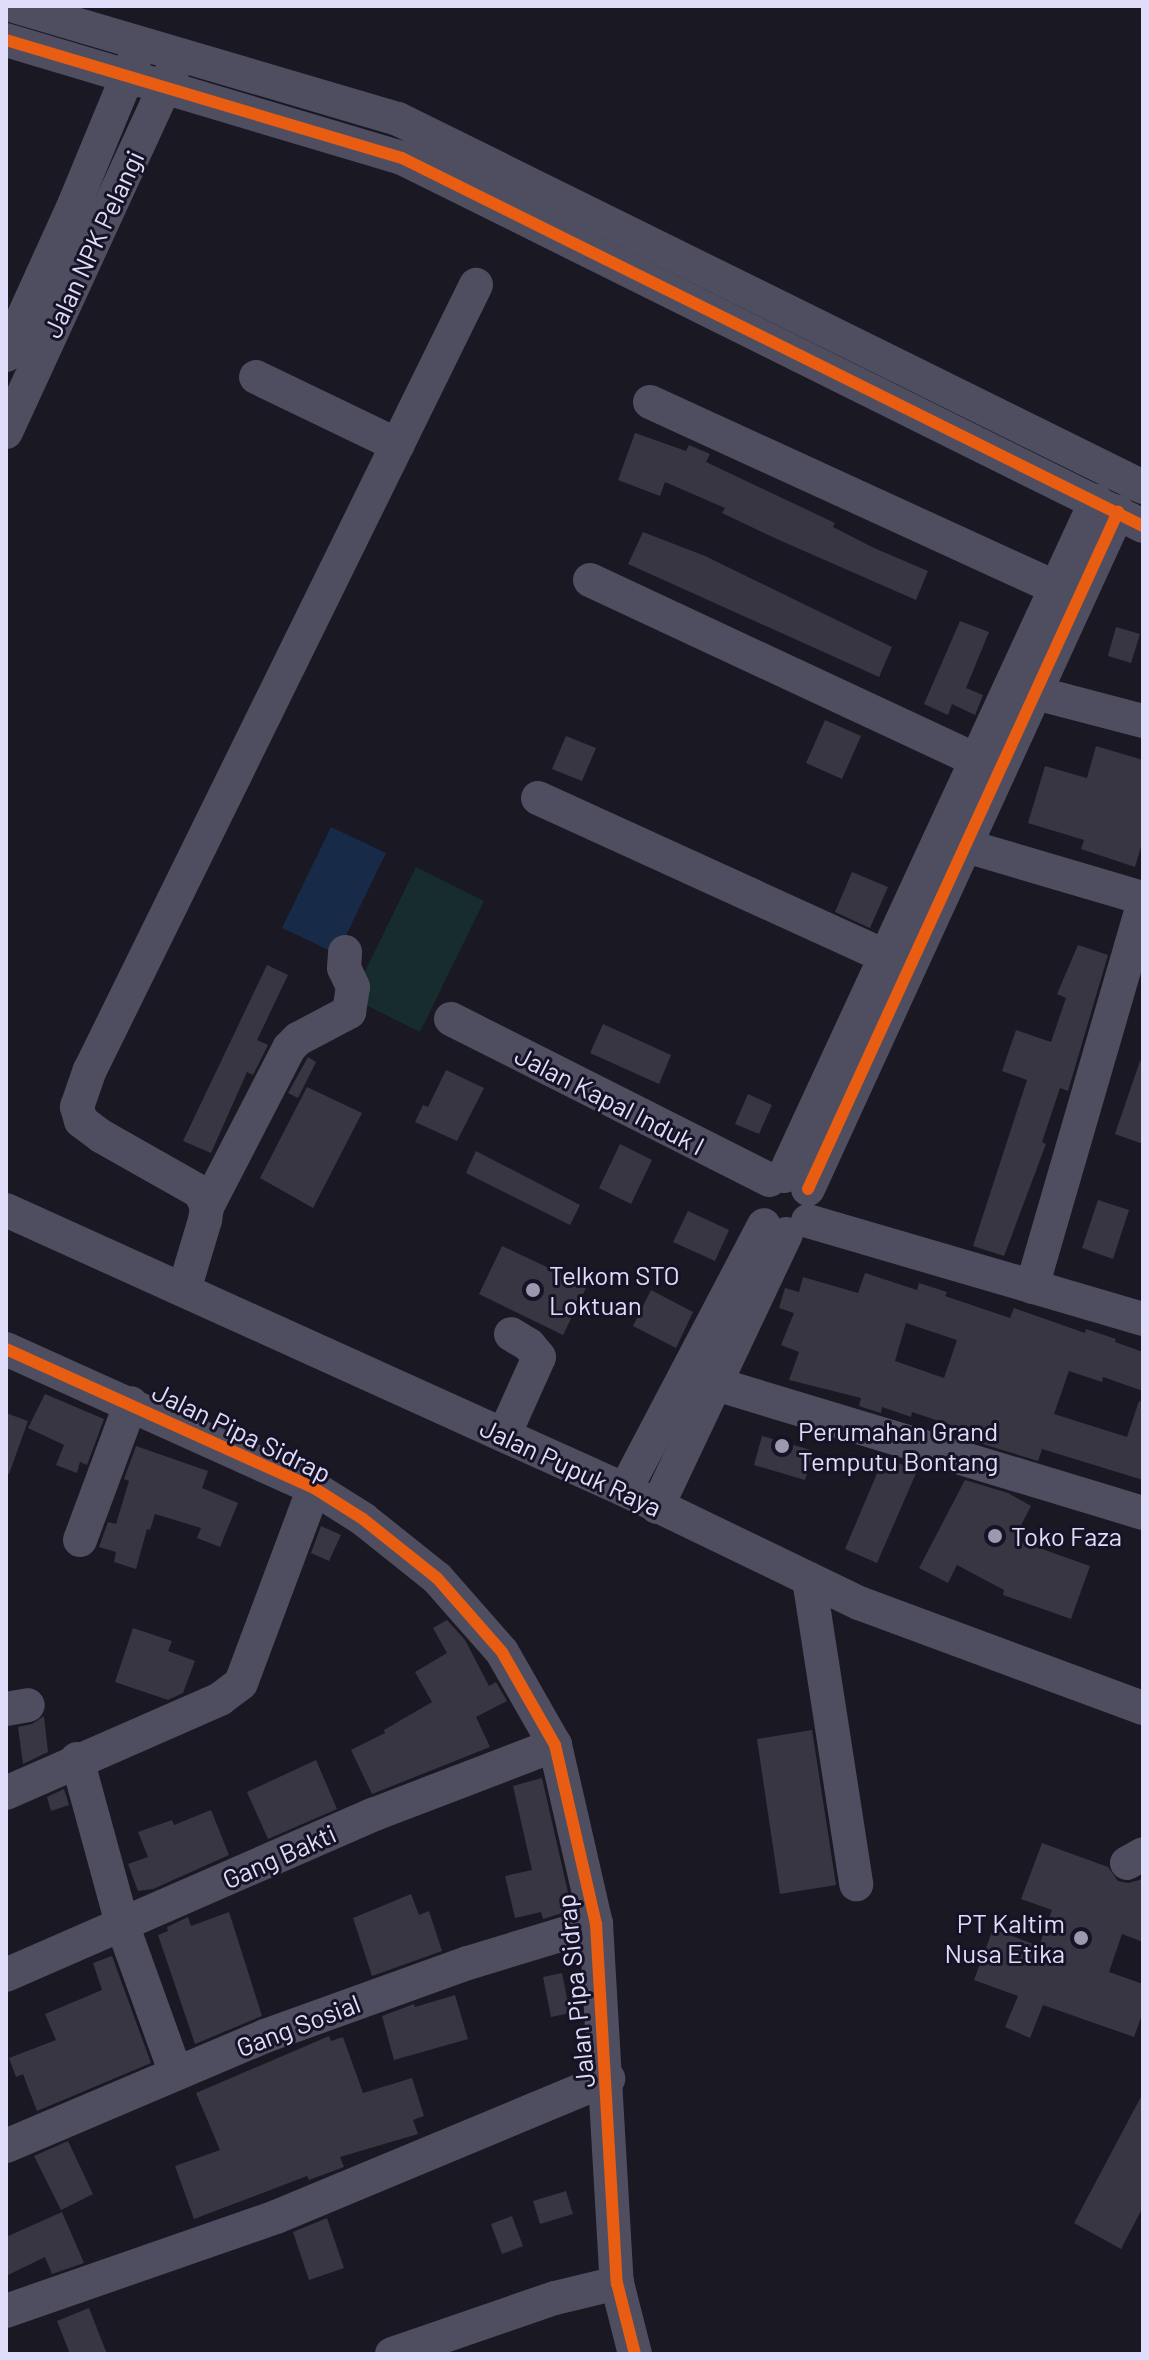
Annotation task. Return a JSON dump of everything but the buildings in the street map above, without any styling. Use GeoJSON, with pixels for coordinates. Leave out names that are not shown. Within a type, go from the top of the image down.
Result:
{"type":"FeatureCollection","features":[{"type":"Feature","properties":{"kind":"street"},"geometry":{"type":"LineString","coordinates":[[14,6],[398,119],[1143,487]]}},
{"type":"Feature","properties":{"kind":"street"},"geometry":{"type":"LineString","coordinates":[[6,40],[402,158],[887,402],[1119,513],[1068,593],[787,1204],[716,1384],[657,1507]]}},
{"type":"Feature","properties":{"kind":"street","name":"Jalan NPK Pelangi"},"geometry":{"type":"LineString","coordinates":[[6,355],[140,43]]}},
{"type":"Feature","properties":{"kind":"street","name":"Jalan NPK Pelangi"},"geometry":{"type":"LineString","coordinates":[[6,432],[166,88],[178,54]]}},
{"type":"Feature","properties":{"kind":"street"},"geometry":{"type":"LineString","coordinates":[[207,1207],[200,1192],[101,1136],[81,1121],[77,1107],[90,1070],[476,285]]}},
{"type":"Feature","properties":{"kind":"street"},"geometry":{"type":"LineString","coordinates":[[887,402],[903,370]]}},
{"type":"Feature","properties":{"kind":"street"},"geometry":{"type":"LineString","coordinates":[[256,377],[397,445]]}},
{"type":"Feature","properties":{"kind":"street"},"geometry":{"type":"LineString","coordinates":[[650,402],[1068,593]]}},
{"type":"Feature","properties":{"kind":"street"},"geometry":{"type":"LineString","coordinates":[[590,580],[988,766]]}},
{"type":"Feature","properties":{"kind":"street"},"geometry":{"type":"LineString","coordinates":[[898,962],[966,846],[988,766],[1036,693],[1068,593]]}},
{"type":"Feature","properties":{"kind":"street"},"geometry":{"type":"LineString","coordinates":[[1036,693],[1143,721]]}},
{"type":"Feature","properties":{"kind":"street"},"geometry":{"type":"LineString","coordinates":[[538,798],[898,962]]}},
{"type":"Feature","properties":{"kind":"street"},"geometry":{"type":"LineString","coordinates":[[966,846],[1143,898]]}},
{"type":"Feature","properties":{"kind":"street"},"geometry":{"type":"LineString","coordinates":[[1032,1287],[1143,905]]}},
{"type":"Feature","properties":{"kind":"street"},"geometry":{"type":"LineString","coordinates":[[184,1290],[207,1207],[289,1048],[298,1039],[349,1012],[353,987],[344,968],[345,952]]}},
{"type":"Feature","properties":{"kind":"street","name":"Jalan Kapal Induk I"},"geometry":{"type":"LineString","coordinates":[[451,1019],[787,1204],[1032,1287],[1143,1319]]}},
{"type":"Feature","properties":{"kind":"street"},"geometry":{"type":"LineString","coordinates":[[625,1490],[787,1204]]}},
{"type":"Feature","properties":{"kind":"street","name":"Jalan Pupuk Raya"},"geometry":{"type":"LineString","coordinates":[[6,1210],[625,1490],[859,1603],[1143,1708]]}},
{"type":"Feature","properties":{"kind":"street"},"geometry":{"type":"LineString","coordinates":[[504,1435],[539,1357],[529,1345],[511,1334]]}},
{"type":"Feature","properties":{"kind":"street","name":"Jalan Pipa Sidrap"},"geometry":{"type":"LineString","coordinates":[[6,1349],[314,1488],[363,1519],[437,1578],[502,1652],[555,1745],[596,1924],[608,2079],[617,2283],[635,2354]]}},
{"type":"Feature","properties":{"kind":"street"},"geometry":{"type":"LineString","coordinates":[[716,1384],[1143,1513]]}},
{"type":"Feature","properties":{"kind":"street"},"geometry":{"type":"LineString","coordinates":[[80,1540],[131,1403]]}},
{"type":"Feature","properties":{"kind":"street"},"geometry":{"type":"LineString","coordinates":[[6,1793],[77,1759],[220,1699],[241,1683],[314,1488]]}},
{"type":"Feature","properties":{"kind":"street"},"geometry":{"type":"LineString","coordinates":[[809,1579],[856,1884]]}},
{"type":"Feature","properties":{"kind":"street","name":"Gang Bakti"},"geometry":{"type":"LineString","coordinates":[[6,1975],[375,1814],[555,1745]]}},
{"type":"Feature","properties":{"kind":"street"},"geometry":{"type":"LineString","coordinates":[[77,1759],[122,1924],[176,2074]]}},
{"type":"Feature","properties":{"kind":"street","name":"Gang Sosial"},"geometry":{"type":"LineString","coordinates":[[6,2146],[265,2036],[468,1963],[596,1924]]}},
{"type":"Feature","properties":{"kind":"street"},"geometry":{"type":"LineString","coordinates":[[6,2311],[276,2217],[608,2079]]}},
{"type":"Feature","properties":{"kind":"street"},"geometry":{"type":"LineString","coordinates":[[392,2354],[555,2298],[617,2283]]}},
{"type":"Feature","properties":{"kind":"green space"},"geometry":{"type":"Polygon","coordinates":[[[416,867],[484,901],[420,1032],[352,998],[416,867]]]}},
{"type":"Feature","properties":{"kind":"water"},"geometry":{"type":"Polygon","coordinates":[[[331,827],[386,853],[337,954],[282,928],[331,827]]]}},
{"type":"Feature","properties":{"kind":"cycle path"},"geometry":{"type":"LineString","coordinates":[[6,40],[402,158],[1143,526]]}},
{"type":"Feature","properties":{"kind":"cycle path"},"geometry":{"type":"LineString","coordinates":[[808,1189],[1118,512]]}},
{"type":"Feature","properties":{"kind":"cycle path"},"geometry":{"type":"LineString","coordinates":[[6,1349],[314,1488],[363,1519],[437,1578],[502,1652],[555,1745],[596,1924],[617,2283],[635,2354]]}},
{"type":"Feature","properties":{"kind":"place","name":"Telkom STO Loktuan"},"geometry":{"type":"Point","coordinates":[533,1290]}},
{"type":"Feature","properties":{"kind":"place","name":"Perumahan Grand Temputu Bontang"},"geometry":{"type":"Point","coordinates":[782,1446]}},
{"type":"Feature","properties":{"kind":"place","name":"Toko Faza"},"geometry":{"type":"Point","coordinates":[995,1536]}},
{"type":"Feature","properties":{"kind":"place","name":"PT Kaltim Nusa Etika"},"geometry":{"type":"Point","coordinates":[1081,1938]}}]}
